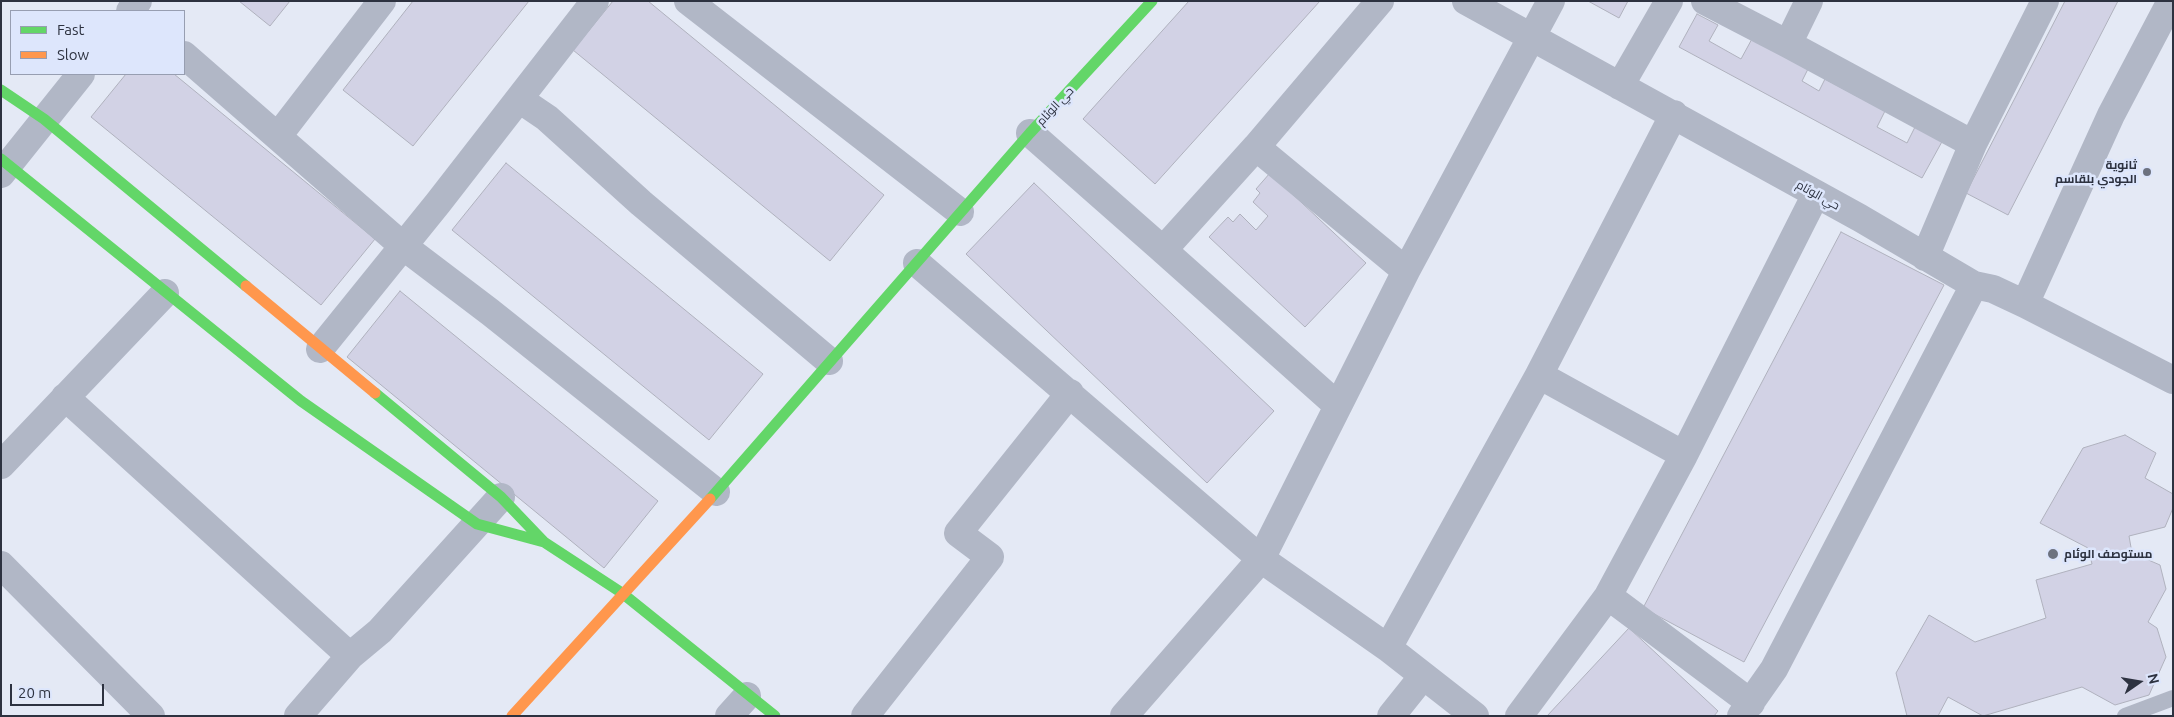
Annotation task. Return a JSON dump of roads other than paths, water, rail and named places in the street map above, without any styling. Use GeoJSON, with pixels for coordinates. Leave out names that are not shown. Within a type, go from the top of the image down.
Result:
{"type":"FeatureCollection","features":[{"type":"Feature","properties":{"kind":"street"},"geometry":{"type":"LineString","coordinates":[[278,136],[382,1]]}},
{"type":"Feature","properties":{"kind":"street"},"geometry":{"type":"LineString","coordinates":[[320,348],[519,100],[595,1]]}},
{"type":"Feature","properties":{"kind":"street"},"geometry":{"type":"LineString","coordinates":[[688,1],[960,212]]}},
{"type":"Feature","properties":{"kind":"street","name":"حي الوئام"},"geometry":{"type":"LineString","coordinates":[[512,716],[716,492],[1030,133],[1152,1]]}},
{"type":"Feature","properties":{"kind":"street"},"geometry":{"type":"LineString","coordinates":[[1163,250],[1256,147],[1380,1]]}},
{"type":"Feature","properties":{"kind":"street","name":"حي الوئام"},"geometry":{"type":"LineString","coordinates":[[1466,1],[1674,114],[1974,285],[1993,289],[2025,304],[2173,380]]}},
{"type":"Feature","properties":{"kind":"street"},"geometry":{"type":"LineString","coordinates":[[1124,716],[1261,559],[1406,271],[1551,1]]}},
{"type":"Feature","properties":{"kind":"street"},"geometry":{"type":"LineString","coordinates":[[1620,86],[1669,1]]}},
{"type":"Feature","properties":{"kind":"street"},"geometry":{"type":"LineString","coordinates":[[1705,1],[1973,144]]}},
{"type":"Feature","properties":{"kind":"street"},"geometry":{"type":"LineString","coordinates":[[1788,44],[1809,1]]}},
{"type":"Feature","properties":{"kind":"street"},"geometry":{"type":"LineString","coordinates":[[1926,257],[1973,144],[2045,1]]}},
{"type":"Feature","properties":{"kind":"street"},"geometry":{"type":"LineString","coordinates":[[2025,304],[2111,115],[2171,1]]}},
{"type":"Feature","properties":{"kind":"street"},"geometry":{"type":"LineString","coordinates":[[185,56],[402,246],[498,318],[716,492]]}},
{"type":"Feature","properties":{"kind":"street"},"geometry":{"type":"LineString","coordinates":[[80,75],[4,166],[300,401],[477,524],[544,542]]}},
{"type":"Feature","properties":{"kind":"street"},"geometry":{"type":"LineString","coordinates":[[1,90],[44,119],[501,497],[544,542],[622,593],[747,696],[775,716]]}},
{"type":"Feature","properties":{"kind":"street"},"geometry":{"type":"LineString","coordinates":[[519,100],[547,118],[641,203],[829,361]]}},
{"type":"Feature","properties":{"kind":"street"},"geometry":{"type":"LineString","coordinates":[[1388,648],[1539,376],[1674,114]]}},
{"type":"Feature","properties":{"kind":"street"},"geometry":{"type":"LineString","coordinates":[[1030,133],[1337,405]]}},
{"type":"Feature","properties":{"kind":"street"},"geometry":{"type":"LineString","coordinates":[[1256,147],[1406,271]]}},
{"type":"Feature","properties":{"kind":"street"},"geometry":{"type":"LineString","coordinates":[[1519,716],[1608,596],[1684,455],[1816,194]]}},
{"type":"Feature","properties":{"kind":"street"},"geometry":{"type":"LineString","coordinates":[[917,262],[1261,559],[1388,648],[1475,716]]}},
{"type":"Feature","properties":{"kind":"street"},"geometry":{"type":"LineString","coordinates":[[1608,596],[1746,709],[1774,669],[1974,285]]}},
{"type":"Feature","properties":{"kind":"street"},"geometry":{"type":"LineString","coordinates":[[1,465],[165,293]]}},
{"type":"Feature","properties":{"kind":"street"},"geometry":{"type":"LineString","coordinates":[[1539,376],[1684,455]]}},
{"type":"Feature","properties":{"kind":"street"},"geometry":{"type":"LineString","coordinates":[[865,716],[990,557],[958,533],[1070,393]]}},
{"type":"Feature","properties":{"kind":"street"},"geometry":{"type":"LineString","coordinates":[[65,397],[350,656]]}},
{"type":"Feature","properties":{"kind":"street"},"geometry":{"type":"LineString","coordinates":[[298,716],[350,656],[380,631],[501,497]]}},
{"type":"Feature","properties":{"kind":"street"},"geometry":{"type":"LineString","coordinates":[[1,565],[151,716]]}},
{"type":"Feature","properties":{"kind":"street"},"geometry":{"type":"LineString","coordinates":[[1391,716],[1423,676]]}},
{"type":"Feature","properties":{"kind":"street"},"geometry":{"type":"LineString","coordinates":[[729,716],[747,696]]}},
{"type":"Feature","properties":{"kind":"lane"},"geometry":{"type":"LineString","coordinates":[[2124,716],[2173,698]]}},
{"type":"Feature","properties":{"kind":"place","name":"ثانوية الجودي بلقاسم"},"geometry":{"type":"Point","coordinates":[2147,172]}},
{"type":"Feature","properties":{"kind":"place","name":"مستوصف الوئام"},"geometry":{"type":"Point","coordinates":[2053,554]}}]}
